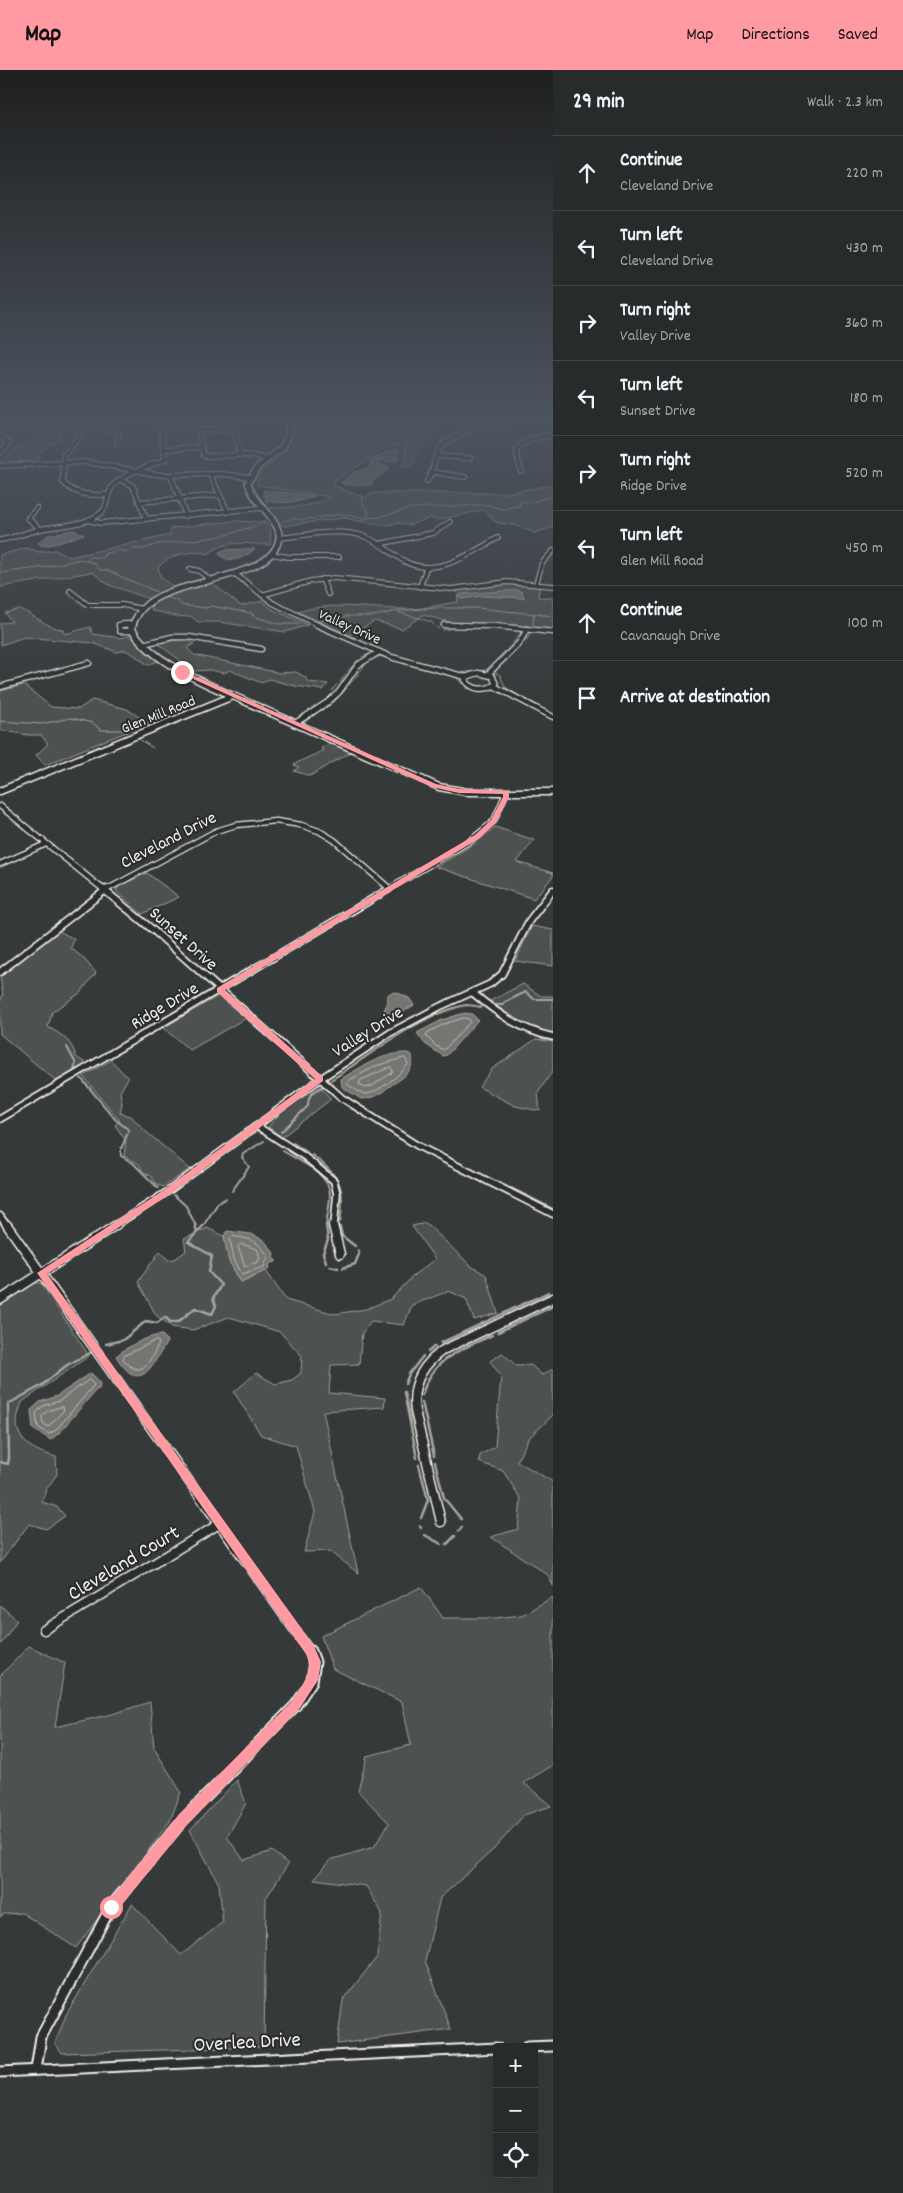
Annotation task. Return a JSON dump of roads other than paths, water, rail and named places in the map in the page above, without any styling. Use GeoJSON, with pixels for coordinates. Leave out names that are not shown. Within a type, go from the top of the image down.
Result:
{"type":"FeatureCollection","features":[{"type":"Feature","properties":{"kind":"main road"},"geometry":{"type":"LineString","coordinates":[[233,696],[439,787],[467,792],[553,792]]}},
{"type":"Feature","properties":{"kind":"main road","name":"Glen Mill Road"},"geometry":{"type":"LineString","coordinates":[[0,791],[233,696]]}},
{"type":"Feature","properties":{"kind":"street"},"geometry":{"type":"LineString","coordinates":[[31,515],[28,518],[40,529]]}},
{"type":"Feature","properties":{"kind":"street"},"geometry":{"type":"LineString","coordinates":[[0,540],[15,538],[40,529],[87,520],[98,515]]}},
{"type":"Feature","properties":{"kind":"street"},"geometry":{"type":"LineString","coordinates":[[145,515],[146,519]]}},
{"type":"Feature","properties":{"kind":"street"},"geometry":{"type":"LineString","coordinates":[[87,520],[97,524],[196,515]]}},
{"type":"Feature","properties":{"kind":"street"},"geometry":{"type":"LineString","coordinates":[[233,696],[182,672],[143,644],[132,631],[132,624],[142,609],[166,592],[235,574],[255,566],[271,554],[279,538],[274,523],[267,515]]}},
{"type":"Feature","properties":{"kind":"street"},"geometry":{"type":"LineString","coordinates":[[378,544],[433,533],[450,522]]}},
{"type":"Feature","properties":{"kind":"street"},"geometry":{"type":"LineString","coordinates":[[279,538],[351,534],[364,536],[412,565],[426,568],[447,565],[498,538]]}},
{"type":"Feature","properties":{"kind":"street"},"geometry":{"type":"LineString","coordinates":[[536,584],[542,563],[553,551]]}},
{"type":"Feature","properties":{"kind":"street"},"geometry":{"type":"LineString","coordinates":[[271,554],[289,557],[339,557]]}},
{"type":"Feature","properties":{"kind":"street"},"geometry":{"type":"LineString","coordinates":[[420,587],[426,568]]}},
{"type":"Feature","properties":{"kind":"street"},"geometry":{"type":"LineString","coordinates":[[190,569],[199,571],[210,580]]}},
{"type":"Feature","properties":{"kind":"street","name":"Valley Drive"},"geometry":{"type":"LineString","coordinates":[[235,574],[262,595],[298,617],[400,661],[466,678]]}},
{"type":"Feature","properties":{"kind":"street"},"geometry":{"type":"LineString","coordinates":[[262,595],[322,580],[347,579],[456,589],[503,583],[553,586]]}},
{"type":"Feature","properties":{"kind":"street"},"geometry":{"type":"LineString","coordinates":[[322,580],[328,594]]}},
{"type":"Feature","properties":{"kind":"street"},"geometry":{"type":"LineString","coordinates":[[70,591],[88,605],[124,606],[142,609]]}},
{"type":"Feature","properties":{"kind":"street"},"geometry":{"type":"LineString","coordinates":[[132,624],[119,625],[120,631],[132,631]]}},
{"type":"Feature","properties":{"kind":"street"},"geometry":{"type":"LineString","coordinates":[[444,625],[476,625],[553,632]]}},
{"type":"Feature","properties":{"kind":"street"},"geometry":{"type":"LineString","coordinates":[[488,674],[520,642],[527,629]]}},
{"type":"Feature","properties":{"kind":"street"},"geometry":{"type":"LineString","coordinates":[[143,644],[172,638],[189,637],[260,649]]}},
{"type":"Feature","properties":{"kind":"street"},"geometry":{"type":"LineString","coordinates":[[294,724],[328,702],[339,692],[358,665],[379,652]]}},
{"type":"Feature","properties":{"kind":"street"},"geometry":{"type":"LineString","coordinates":[[0,687],[89,663]]}},
{"type":"Feature","properties":{"kind":"street"},"geometry":{"type":"LineString","coordinates":[[494,686],[496,684],[495,678],[488,674],[478,673],[466,678],[466,682],[472,687],[485,689],[494,686],[553,717]]}},
{"type":"Feature","properties":{"kind":"street","name":"Ridge Drive"},"geometry":{"type":"LineString","coordinates":[[0,1119],[483,832],[497,816],[506,792]]}},
{"type":"Feature","properties":{"kind":"street","name":"Sunset Drive"},"geometry":{"type":"LineString","coordinates":[[0,806],[153,930],[342,1098],[384,1127],[553,1214]]}},
{"type":"Feature","properties":{"kind":"street","name":"Cleveland Drive"},"geometry":{"type":"LineString","coordinates":[[0,972],[106,890],[221,829],[244,823],[268,821],[294,824],[324,834],[390,889]]}},
{"type":"Feature","properties":{"kind":"street"},"geometry":{"type":"LineString","coordinates":[[0,864],[46,844]]}},
{"type":"Feature","properties":{"kind":"street","name":"Valley Drive"},"geometry":{"type":"LineString","coordinates":[[0,1300],[167,1192],[320,1079],[406,1024],[490,984],[502,974],[530,922],[553,890]]}},
{"type":"Feature","properties":{"kind":"street"},"geometry":{"type":"LineString","coordinates":[[472,993],[519,1028],[553,1037]]}},
{"type":"Feature","properties":{"kind":"street"},"geometry":{"type":"LineString","coordinates":[[257,1126],[305,1157],[334,1181],[337,1194],[333,1223],[340,1254]]}},
{"type":"Feature","properties":{"kind":"street"},"geometry":{"type":"LineString","coordinates":[[0,1216],[310,1650],[315,1662],[312,1680],[296,1704],[182,1822],[111,1907],[41,2037],[36,2070]]}},
{"type":"Feature","properties":{"kind":"street"},"geometry":{"type":"LineString","coordinates":[[441,1522],[415,1412],[413,1398],[417,1378],[426,1364],[443,1350],[553,1298]]}},
{"type":"Feature","properties":{"kind":"street","name":"Cleveland Court"},"geometry":{"type":"LineString","coordinates":[[44,1630],[219,1524]]}},
{"type":"Feature","properties":{"kind":"street"},"geometry":{"type":"LineString","coordinates":[[538,2047],[553,2046]]}},
{"type":"Feature","properties":{"kind":"street","name":"Overlea Drive"},"geometry":{"type":"LineString","coordinates":[[0,2072],[493,2048]]}},
{"type":"Feature","properties":{"kind":"water"},"geometry":{"type":"Polygon","coordinates":[[[73,530],[84,534],[59,543],[42,546],[38,543],[48,535],[73,530]]]}},
{"type":"Feature","properties":{"kind":"water"},"geometry":{"type":"Polygon","coordinates":[[[255,549],[247,555],[233,560],[224,558],[219,552],[224,550],[255,549]]]}},
{"type":"Feature","properties":{"kind":"water"},"geometry":{"type":"Polygon","coordinates":[[[517,590],[522,592],[524,598],[480,596],[462,599],[459,596],[461,594],[517,590]]]}},
{"type":"Feature","properties":{"kind":"water"},"geometry":{"type":"Polygon","coordinates":[[[396,992],[409,998],[414,1005],[403,1012],[389,1017],[384,1010],[388,1002],[387,996],[390,993],[396,992]]]}},
{"type":"Feature","properties":{"kind":"water"},"geometry":{"type":"Polygon","coordinates":[[[464,1013],[472,1014],[478,1020],[447,1055],[443,1056],[425,1044],[417,1033],[442,1020],[464,1013]]]}},
{"type":"Feature","properties":{"kind":"water"},"geometry":{"type":"Polygon","coordinates":[[[409,1053],[412,1055],[410,1070],[377,1096],[361,1099],[342,1087],[341,1079],[365,1065],[391,1055],[409,1053]]]}},
{"type":"Feature","properties":{"kind":"water"},"geometry":{"type":"Polygon","coordinates":[[[227,1231],[251,1234],[264,1240],[274,1253],[273,1259],[276,1262],[269,1264],[270,1268],[241,1282],[229,1261],[224,1236],[227,1231]]]}},
{"type":"Feature","properties":{"kind":"water"},"geometry":{"type":"Polygon","coordinates":[[[162,1335],[167,1342],[150,1369],[144,1374],[138,1376],[132,1374],[124,1368],[116,1356],[137,1342],[162,1335]]]}},
{"type":"Feature","properties":{"kind":"water"},"geometry":{"type":"Polygon","coordinates":[[[91,1373],[100,1382],[99,1389],[96,1390],[59,1433],[51,1440],[33,1429],[31,1410],[40,1402],[57,1396],[91,1373]]]}},
{"type":"Feature","properties":{"kind":"waterway"},"geometry":{"type":"LineString","coordinates":[[283,521],[294,518],[302,520],[334,515]]}},
{"type":"Feature","properties":{"kind":"waterway"},"geometry":{"type":"LineString","coordinates":[[347,515],[363,518],[386,515]]}},
{"type":"Feature","properties":{"kind":"waterway"},"geometry":{"type":"LineString","coordinates":[[87,561],[90,557],[103,558],[104,554],[119,550],[128,552],[133,549],[143,549],[158,544],[218,537],[265,523]]}},
{"type":"Feature","properties":{"kind":"waterway"},"geometry":{"type":"LineString","coordinates":[[0,573],[46,567],[80,559],[87,561]]}},
{"type":"Feature","properties":{"kind":"waterway"},"geometry":{"type":"LineString","coordinates":[[87,561],[94,563],[99,570],[106,570],[157,592]]}},
{"type":"Feature","properties":{"kind":"waterway"},"geometry":{"type":"LineString","coordinates":[[166,597],[178,601],[181,605],[207,608],[211,606],[252,613],[253,616],[279,624],[300,624]]}},
{"type":"Feature","properties":{"kind":"waterway"},"geometry":{"type":"LineString","coordinates":[[319,621],[337,621],[345,616],[374,616],[397,611],[437,608],[477,608],[534,614]]}},
{"type":"Feature","properties":{"kind":"waterway"},"geometry":{"type":"LineString","coordinates":[[398,612],[432,622],[434,625]]}},
{"type":"Feature","properties":{"kind":"waterway"},"geometry":{"type":"LineString","coordinates":[[533,628],[534,614]]}},
{"type":"Feature","properties":{"kind":"waterway"},"geometry":{"type":"LineString","coordinates":[[534,614],[553,616]]}},
{"type":"Feature","properties":{"kind":"waterway"},"geometry":{"type":"LineString","coordinates":[[443,630],[458,627]]}},
{"type":"Feature","properties":{"kind":"waterway"},"geometry":{"type":"LineString","coordinates":[[507,650],[521,633],[517,630]]}},
{"type":"Feature","properties":{"kind":"waterway"},"geometry":{"type":"LineString","coordinates":[[525,642],[532,632]]}},
{"type":"Feature","properties":{"kind":"waterway"},"geometry":{"type":"LineString","coordinates":[[536,632],[553,634]]}},
{"type":"Feature","properties":{"kind":"waterway"},"geometry":{"type":"LineString","coordinates":[[350,637],[356,639]]}},
{"type":"Feature","properties":{"kind":"waterway"},"geometry":{"type":"LineString","coordinates":[[516,651],[522,645]]}},
{"type":"Feature","properties":{"kind":"waterway"},"geometry":{"type":"LineString","coordinates":[[495,661],[505,651]]}},
{"type":"Feature","properties":{"kind":"waterway"},"geometry":{"type":"LineString","coordinates":[[386,652],[391,655]]}},
{"type":"Feature","properties":{"kind":"waterway"},"geometry":{"type":"LineString","coordinates":[[510,657],[514,653]]}},
{"type":"Feature","properties":{"kind":"waterway"},"geometry":{"type":"LineString","coordinates":[[362,657],[369,654]]}},
{"type":"Feature","properties":{"kind":"waterway"},"geometry":{"type":"LineString","coordinates":[[369,661],[380,656],[399,662]]}},
{"type":"Feature","properties":{"kind":"waterway"},"geometry":{"type":"LineString","coordinates":[[348,671],[358,660]]}},
{"type":"Feature","properties":{"kind":"waterway"},"geometry":{"type":"LineString","coordinates":[[501,665],[507,660]]}},
{"type":"Feature","properties":{"kind":"waterway"},"geometry":{"type":"LineString","coordinates":[[458,673],[486,670],[493,663]]}},
{"type":"Feature","properties":{"kind":"waterway"},"geometry":{"type":"LineString","coordinates":[[349,685],[366,664]]}},
{"type":"Feature","properties":{"kind":"waterway"},"geometry":{"type":"LineString","coordinates":[[405,664],[428,670]]}},
{"type":"Feature","properties":{"kind":"waterway"},"geometry":{"type":"LineString","coordinates":[[499,667],[495,672],[500,675],[505,687],[521,697]]}},
{"type":"Feature","properties":{"kind":"waterway"},"geometry":{"type":"LineString","coordinates":[[434,671],[450,675]]}},
{"type":"Feature","properties":{"kind":"waterway"},"geometry":{"type":"LineString","coordinates":[[340,682],[346,674]]}},
{"type":"Feature","properties":{"kind":"waterway"},"geometry":{"type":"LineString","coordinates":[[456,677],[462,684]]}},
{"type":"Feature","properties":{"kind":"waterway"},"geometry":{"type":"LineString","coordinates":[[332,691],[337,684]]}},
{"type":"Feature","properties":{"kind":"waterway"},"geometry":{"type":"LineString","coordinates":[[333,703],[347,688]]}},
{"type":"Feature","properties":{"kind":"waterway"},"geometry":{"type":"LineString","coordinates":[[466,688],[484,691]]}},
{"type":"Feature","properties":{"kind":"waterway"},"geometry":{"type":"LineString","coordinates":[[489,691],[501,692]]}},
{"type":"Feature","properties":{"kind":"waterway"},"geometry":{"type":"LineString","coordinates":[[510,697],[532,709]]}},
{"type":"Feature","properties":{"kind":"waterway"},"geometry":{"type":"LineString","coordinates":[[524,698],[539,706]]}},
{"type":"Feature","properties":{"kind":"waterway"},"geometry":{"type":"LineString","coordinates":[[321,710],[330,705]]}},
{"type":"Feature","properties":{"kind":"waterway"},"geometry":{"type":"LineString","coordinates":[[546,710],[553,714]]}},
{"type":"Feature","properties":{"kind":"waterway"},"geometry":{"type":"LineString","coordinates":[[538,712],[544,715]]}},
{"type":"Feature","properties":{"kind":"waterway"},"geometry":{"type":"LineString","coordinates":[[309,726],[305,723],[306,721],[317,713]]}},
{"type":"Feature","properties":{"kind":"waterway"},"geometry":{"type":"LineString","coordinates":[[0,721],[41,724],[71,718],[93,723],[101,730],[122,730],[128,733]]}},
{"type":"Feature","properties":{"kind":"waterway"},"geometry":{"type":"LineString","coordinates":[[139,739],[153,748]]}},
{"type":"Feature","properties":{"kind":"waterway"},"geometry":{"type":"LineString","coordinates":[[492,1005],[503,1005],[505,1002],[526,992],[534,999],[553,999]]}},
{"type":"Feature","properties":{"kind":"waterway"},"geometry":{"type":"LineString","coordinates":[[331,1080],[396,1036],[432,1017],[466,1005],[481,1007]]}},
{"type":"Feature","properties":{"kind":"waterway"},"geometry":{"type":"LineString","coordinates":[[67,1047],[76,1064],[74,1069],[78,1069]]}},
{"type":"Feature","properties":{"kind":"waterway"},"geometry":{"type":"LineString","coordinates":[[81,1078],[116,1120],[129,1130],[121,1149],[121,1156],[133,1163],[158,1188]]}},
{"type":"Feature","properties":{"kind":"waterway"},"geometry":{"type":"LineString","coordinates":[[281,1132],[308,1106],[311,1094],[322,1087]]}},
{"type":"Feature","properties":{"kind":"waterway"},"geometry":{"type":"LineString","coordinates":[[232,1191],[249,1167],[242,1157],[243,1154],[264,1141]]}},
{"type":"Feature","properties":{"kind":"waterway"},"geometry":{"type":"LineString","coordinates":[[293,1143],[307,1152]]}},
{"type":"Feature","properties":{"kind":"waterway"},"geometry":{"type":"LineString","coordinates":[[283,1151],[312,1168],[325,1180],[329,1187],[330,1195],[326,1226]]}},
{"type":"Feature","properties":{"kind":"waterway"},"geometry":{"type":"LineString","coordinates":[[312,1155],[329,1169],[339,1183],[342,1200],[340,1222]]}},
{"type":"Feature","properties":{"kind":"waterway"},"geometry":{"type":"LineString","coordinates":[[511,1188],[553,1209]]}},
{"type":"Feature","properties":{"kind":"waterway"},"geometry":{"type":"LineString","coordinates":[[174,1195],[186,1206],[196,1226]]}},
{"type":"Feature","properties":{"kind":"waterway"},"geometry":{"type":"LineString","coordinates":[[203,1226],[218,1203],[226,1198]]}},
{"type":"Feature","properties":{"kind":"waterway"},"geometry":{"type":"LineString","coordinates":[[195,1225],[197,1232]]}},
{"type":"Feature","properties":{"kind":"waterway"},"geometry":{"type":"LineString","coordinates":[[106,1344],[123,1340],[146,1321],[157,1323],[165,1317],[170,1322],[178,1322],[195,1308],[212,1314],[216,1306],[213,1298],[221,1285],[209,1272],[212,1256],[188,1242],[204,1225]]}},
{"type":"Feature","properties":{"kind":"waterway"},"geometry":{"type":"LineString","coordinates":[[326,1226],[328,1240],[323,1253],[326,1262]]}},
{"type":"Feature","properties":{"kind":"waterway"},"geometry":{"type":"LineString","coordinates":[[340,1227],[342,1236],[355,1246]]}},
{"type":"Feature","properties":{"kind":"waterway"},"geometry":{"type":"LineString","coordinates":[[343,1268],[355,1264],[359,1254],[358,1250]]}},
{"type":"Feature","properties":{"kind":"waterway"},"geometry":{"type":"LineString","coordinates":[[330,1266],[338,1268]]}},
{"type":"Feature","properties":{"kind":"waterway"},"geometry":{"type":"LineString","coordinates":[[441,1343],[549,1292]]}},
{"type":"Feature","properties":{"kind":"waterway"},"geometry":{"type":"LineString","coordinates":[[498,1332],[553,1306]]}},
{"type":"Feature","properties":{"kind":"waterway"},"geometry":{"type":"LineString","coordinates":[[422,1395],[427,1382],[440,1364],[458,1351],[492,1335]]}},
{"type":"Feature","properties":{"kind":"waterway"},"geometry":{"type":"LineString","coordinates":[[428,1352],[435,1346]]}},
{"type":"Feature","properties":{"kind":"waterway"},"geometry":{"type":"LineString","coordinates":[[0,1462],[8,1464],[9,1458],[8,1404],[41,1386],[67,1365],[92,1352]]}},
{"type":"Feature","properties":{"kind":"waterway"},"geometry":{"type":"LineString","coordinates":[[405,1384],[409,1374],[423,1356]]}},
{"type":"Feature","properties":{"kind":"waterway"},"geometry":{"type":"LineString","coordinates":[[404,1392],[417,1458]]}},
{"type":"Feature","properties":{"kind":"waterway"},"geometry":{"type":"LineString","coordinates":[[422,1402],[434,1456]]}},
{"type":"Feature","properties":{"kind":"waterway"},"geometry":{"type":"LineString","coordinates":[[435,1462],[444,1498],[461,1519]]}},
{"type":"Feature","properties":{"kind":"waterway"},"geometry":{"type":"LineString","coordinates":[[419,1465],[428,1500],[421,1518]]}},
{"type":"Feature","properties":{"kind":"waterway"},"geometry":{"type":"LineString","coordinates":[[459,1531],[462,1527]]}},
{"type":"Feature","properties":{"kind":"waterway"},"geometry":{"type":"LineString","coordinates":[[425,1535],[441,1544]]}},
{"type":"Feature","properties":{"kind":"waterway"},"geometry":{"type":"LineString","coordinates":[[447,1544],[455,1536]]}}]}
